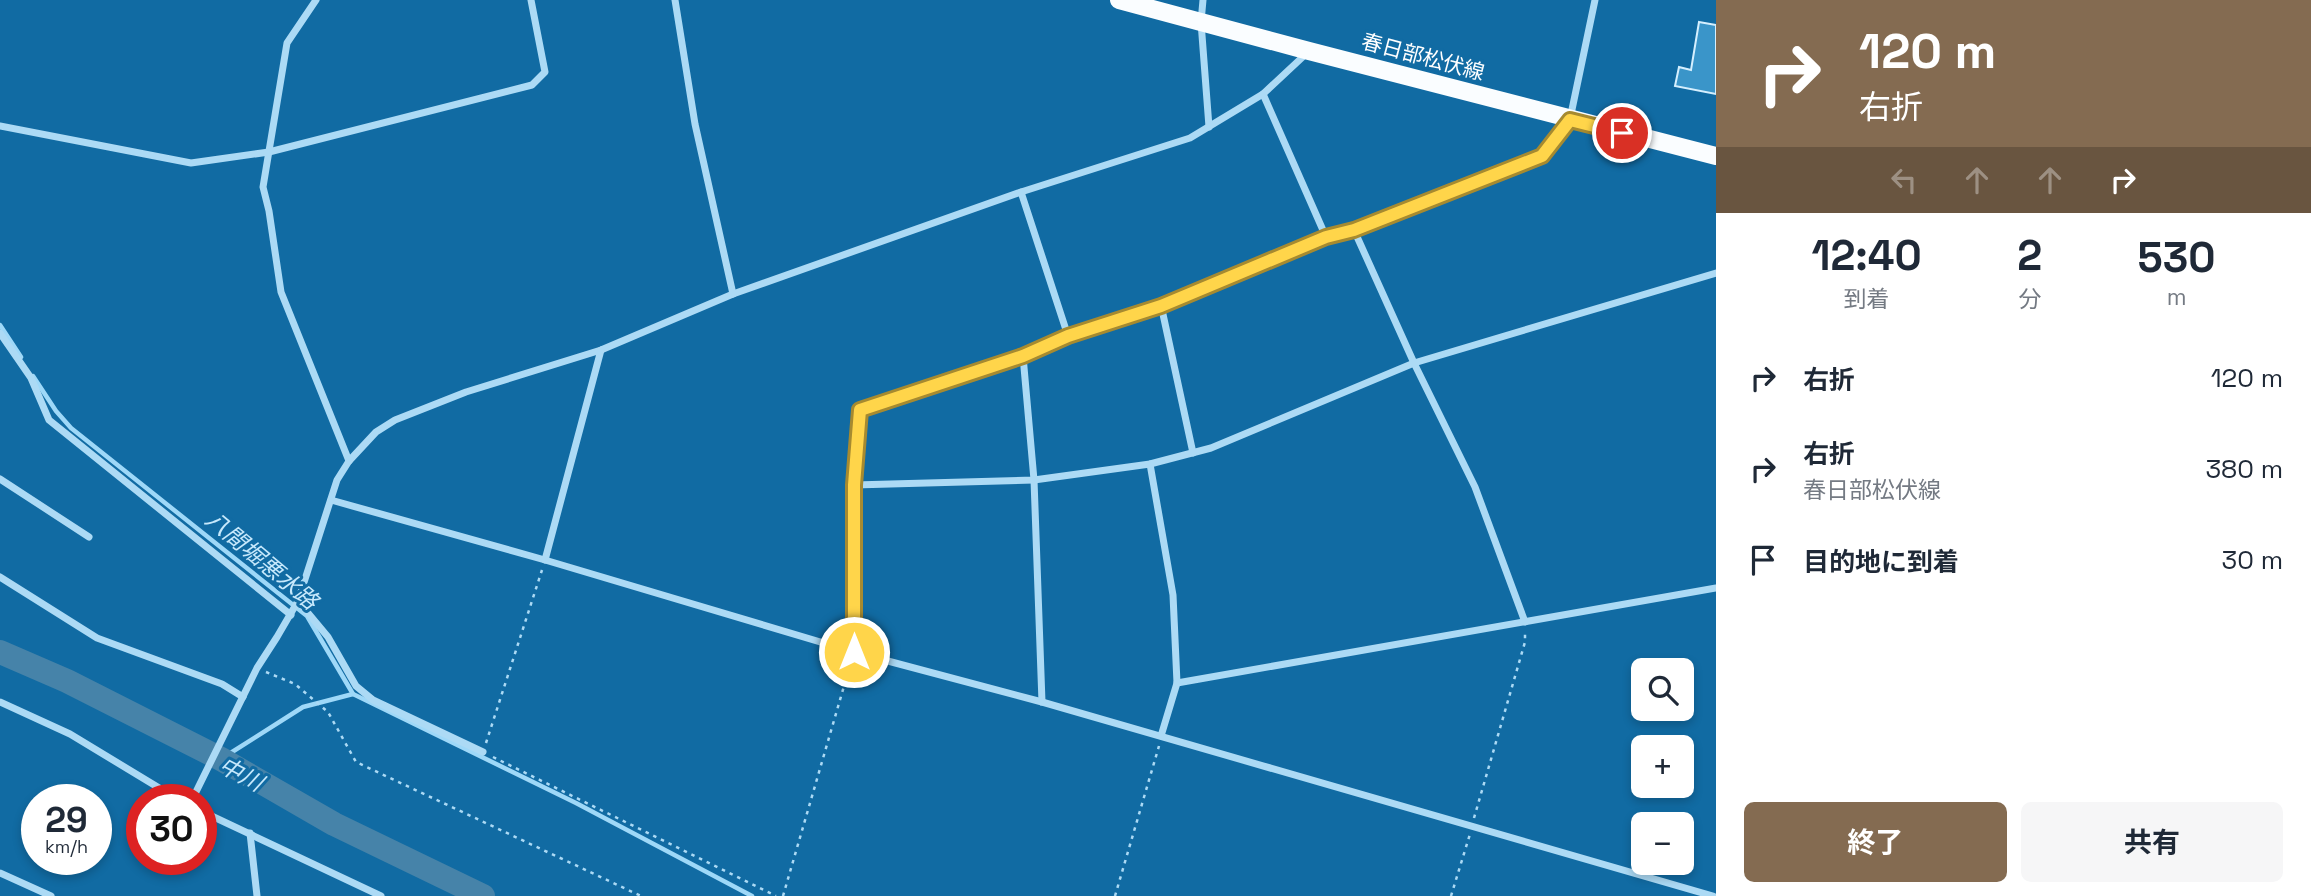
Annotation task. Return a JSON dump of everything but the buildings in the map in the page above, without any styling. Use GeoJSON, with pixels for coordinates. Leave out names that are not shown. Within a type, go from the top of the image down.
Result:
{"type":"FeatureCollection","features":[{"type":"Feature","properties":{"kind":"main road","name":"春日部松伏線"},"geometry":{"type":"LineString","coordinates":[[1119,0],[1716,156]]}},
{"type":"Feature","properties":{"kind":"street"},"geometry":{"type":"LineString","coordinates":[[316,0],[287,43],[263,187],[281,292],[349,461]]}},
{"type":"Feature","properties":{"kind":"street"},"geometry":{"type":"LineString","coordinates":[[0,125],[191,163],[269,152],[532,85],[545,72],[531,0]]}},
{"type":"Feature","properties":{"kind":"street"},"geometry":{"type":"LineString","coordinates":[[675,0],[695,124],[733,294]]}},
{"type":"Feature","properties":{"kind":"street"},"geometry":{"type":"LineString","coordinates":[[1203,0],[1201,22],[1209,127]]}},
{"type":"Feature","properties":{"kind":"street"},"geometry":{"type":"LineString","coordinates":[[854,652],[854,485],[860,410],[1023,356],[1068,336],[1161,306],[1326,237],[1354,230],[1542,156],[1570,120],[1595,0]]}},
{"type":"Feature","properties":{"kind":"street"},"geometry":{"type":"LineString","coordinates":[[200,784],[257,668],[298,601],[337,480],[349,461],[376,432],[394,420],[466,392],[601,350],[733,294],[1021,192],[1190,138],[1263,94],[1308,51]]}},
{"type":"Feature","properties":{"kind":"street"},"geometry":{"type":"LineString","coordinates":[[1263,94],[1326,237]]}},
{"type":"Feature","properties":{"kind":"street"},"geometry":{"type":"LineString","coordinates":[[1021,192],[1068,336]]}},
{"type":"Feature","properties":{"kind":"street"},"geometry":{"type":"LineString","coordinates":[[1354,230],[1479,495],[1525,622]]}},
{"type":"Feature","properties":{"kind":"street"},"geometry":{"type":"LineString","coordinates":[[854,485],[1034,480],[1150,464],[1211,447],[1415,363],[1716,273]]}},
{"type":"Feature","properties":{"kind":"street"},"geometry":{"type":"LineString","coordinates":[[1161,306],[1193,453]]}},
{"type":"Feature","properties":{"kind":"street"},"geometry":{"type":"LineString","coordinates":[[0,332],[31,378],[49,420],[291,615]]}},
{"type":"Feature","properties":{"kind":"street"},"geometry":{"type":"LineString","coordinates":[[545,559],[601,350]]}},
{"type":"Feature","properties":{"kind":"street"},"geometry":{"type":"LineString","coordinates":[[1023,356],[1034,480],[1042,702]]}},
{"type":"Feature","properties":{"kind":"street"},"geometry":{"type":"LineString","coordinates":[[1150,464],[1173,595],[1177,683],[1161,736]]}},
{"type":"Feature","properties":{"kind":"street"},"geometry":{"type":"LineString","coordinates":[[0,479],[89,537]]}},
{"type":"Feature","properties":{"kind":"street"},"geometry":{"type":"LineString","coordinates":[[331,500],[545,559],[854,652],[1042,702],[1713,896]]}},
{"type":"Feature","properties":{"kind":"street"},"geometry":{"type":"LineString","coordinates":[[0,577],[97,638],[222,684],[243,696]]}},
{"type":"Feature","properties":{"kind":"street"},"geometry":{"type":"LineString","coordinates":[[1177,683],[1716,588]]}},
{"type":"Feature","properties":{"kind":"street"},"geometry":{"type":"LineString","coordinates":[[298,601],[328,637],[356,686],[373,700],[483,752]]}},
{"type":"Feature","properties":{"kind":"street"},"geometry":{"type":"LineString","coordinates":[[0,702],[71,734],[153,784]]}},
{"type":"Feature","properties":{"kind":"street"},"geometry":{"type":"LineString","coordinates":[[217,818],[381,896]]}},
{"type":"Feature","properties":{"kind":"street"},"geometry":{"type":"LineString","coordinates":[[250,833],[257,896]]}},
{"type":"Feature","properties":{"kind":"street"},"geometry":{"type":"LineString","coordinates":[[0,873],[51,896]]}},
{"type":"Feature","properties":{"kind":"path"},"geometry":{"type":"LineString","coordinates":[[545,559],[483,752],[776,896]]}},
{"type":"Feature","properties":{"kind":"path"},"geometry":{"type":"LineString","coordinates":[[1451,896],[1525,642],[1525,622]]}},
{"type":"Feature","properties":{"kind":"path"},"geometry":{"type":"LineString","coordinates":[[783,896],[854,652]]}},
{"type":"Feature","properties":{"kind":"path"},"geometry":{"type":"LineString","coordinates":[[257,668],[295,684],[328,712],[356,761],[641,896]]}},
{"type":"Feature","properties":{"kind":"path"},"geometry":{"type":"LineString","coordinates":[[1115,896],[1161,736]]}},
{"type":"Feature","properties":{"kind":"waterway","name":"八間堀悪水路"},"geometry":{"type":"LineString","coordinates":[[0,325],[21,357]]}},
{"type":"Feature","properties":{"kind":"waterway","name":"八間堀悪水路"},"geometry":{"type":"LineString","coordinates":[[33,376],[71,428],[307,616],[353,694],[576,803],[752,896]]}},
{"type":"Feature","properties":{"kind":"waterway","name":"中川"},"geometry":{"type":"LineString","coordinates":[[0,652],[67,681],[221,759],[334,824],[483,896]]}},
{"type":"Feature","properties":{"kind":"waterway"},"geometry":{"type":"LineString","coordinates":[[221,759],[303,707],[353,694]]}},
{"type":"Feature","properties":{"kind":"route"},"geometry":{"type":"LineString","coordinates":[[854,652],[854,485],[860,410],[1023,356],[1068,336],[1161,306],[1326,237],[1354,230],[1542,156],[1570,120],[1622,133]]}}]}
